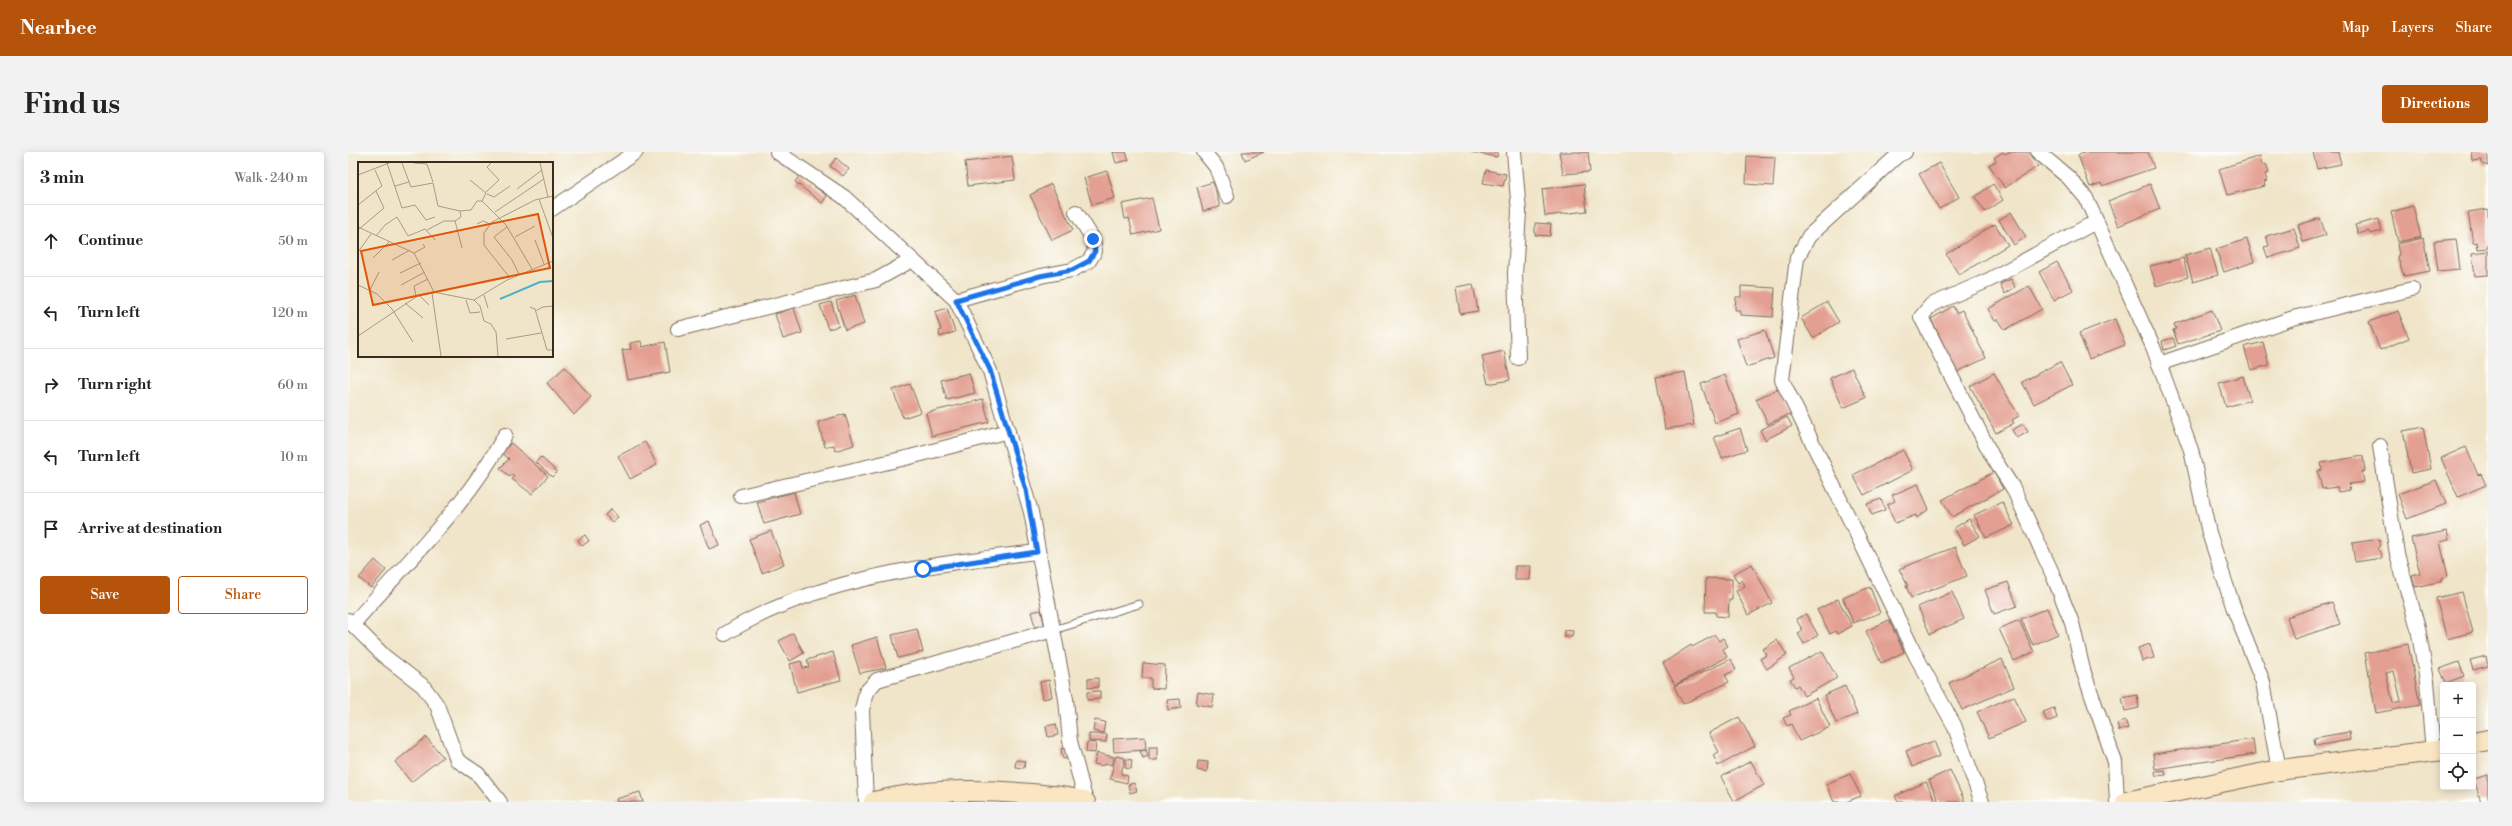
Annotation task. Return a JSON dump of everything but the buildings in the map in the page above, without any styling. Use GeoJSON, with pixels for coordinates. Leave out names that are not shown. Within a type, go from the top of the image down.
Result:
{"type":"FeatureCollection","features":[{"type":"Feature","properties":{"kind":"street"},"geometry":{"type":"LineString","coordinates":[[553,208],[636,152]]}},
{"type":"Feature","properties":{"kind":"street"},"geometry":{"type":"LineString","coordinates":[[777,152],[844,197],[956,300],[990,370],[1031,512],[1037,552],[1066,699],[1077,801],[999,791],[928,791],[904,799],[874,802]]}},
{"type":"Feature","properties":{"kind":"street"},"geometry":{"type":"LineString","coordinates":[[1204,152],[1216,167],[1227,196]]}},
{"type":"Feature","properties":{"kind":"street"},"geometry":{"type":"LineString","coordinates":[[1514,152],[1519,212],[1514,274],[1518,358]]}},
{"type":"Feature","properties":{"kind":"street"},"geometry":{"type":"LineString","coordinates":[[2038,152],[2069,178],[2086,198],[2160,364],[2191,450],[2209,532],[2225,581],[2263,682],[2280,770]]}},
{"type":"Feature","properties":{"kind":"street"},"geometry":{"type":"LineString","coordinates":[[1899,153],[1809,236],[1797,258],[1782,380],[1909,642],[1954,725],[1982,802]]}},
{"type":"Feature","properties":{"kind":"street"},"geometry":{"type":"LineString","coordinates":[[956,300],[1040,276],[1072,270],[1089,261],[1095,251],[1093,239],[1076,212]]}},
{"type":"Feature","properties":{"kind":"street"},"geometry":{"type":"LineString","coordinates":[[2098,224],[2082,229],[1989,280],[1931,305],[1920,317],[1992,456],[2013,488],[2053,575],[2072,622],[2083,670],[2115,762],[2117,802]]}},
{"type":"Feature","properties":{"kind":"street"},"geometry":{"type":"LineString","coordinates":[[678,329],[876,280],[912,260]]}},
{"type":"Feature","properties":{"kind":"street"},"geometry":{"type":"LineString","coordinates":[[2160,364],[2293,318],[2412,289]]}},
{"type":"Feature","properties":{"kind":"street"},"geometry":{"type":"LineString","coordinates":[[741,496],[910,457],[1008,431]]}},
{"type":"Feature","properties":{"kind":"street"},"geometry":{"type":"LineString","coordinates":[[500,802],[478,774],[457,760],[437,705],[423,686],[384,656],[351,622],[438,530],[488,466],[505,435]]}},
{"type":"Feature","properties":{"kind":"street"},"geometry":{"type":"LineString","coordinates":[[2126,802],[2280,770],[2438,751],[2418,628],[2397,554],[2380,446]]}},
{"type":"Feature","properties":{"kind":"street"},"geometry":{"type":"LineString","coordinates":[[724,634],[777,606],[828,589],[878,577],[1037,552]]}},
{"type":"Feature","properties":{"kind":"street"},"geometry":{"type":"LineString","coordinates":[[866,802],[862,710],[866,692],[877,680],[1053,630]]}},
{"type":"Feature","properties":{"kind":"street"},"geometry":{"type":"LineString","coordinates":[[2476,742],[2488,740]]}},
{"type":"Feature","properties":{"kind":"lane"},"geometry":{"type":"LineString","coordinates":[[1053,630],[1139,604]]}},
{"type":"Feature","properties":{"kind":"route"},"geometry":{"type":"LineString","coordinates":[[923,569],[1037,552],[1026,490],[990,370],[956,300],[1040,276],[1072,270],[1089,261],[1095,251],[1093,239]]}}]}
